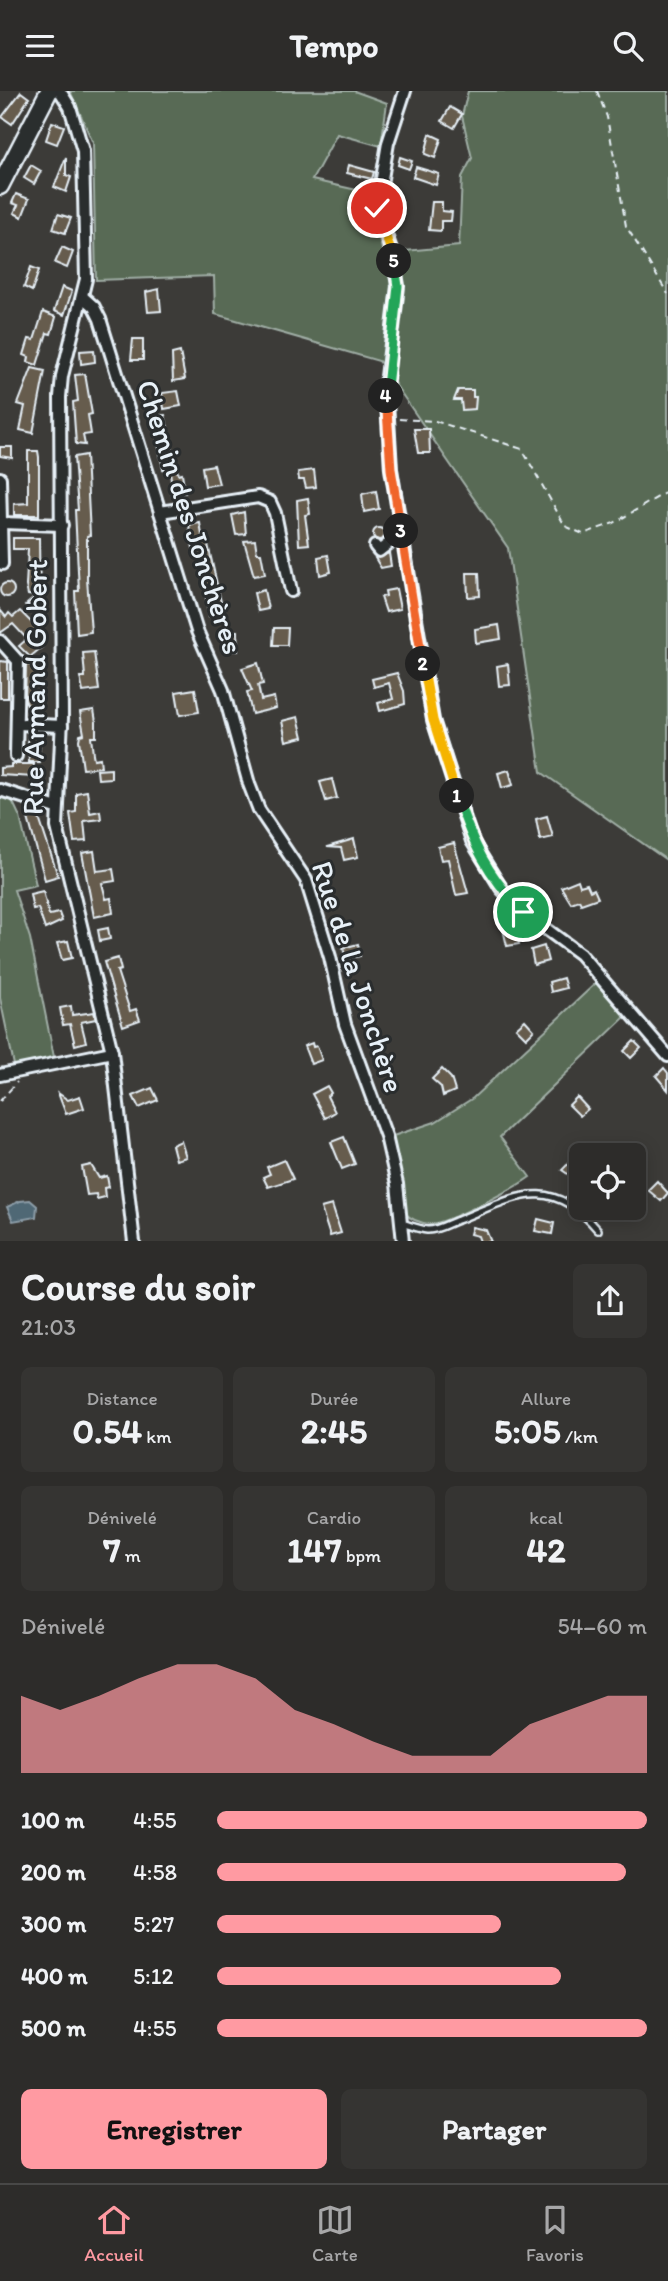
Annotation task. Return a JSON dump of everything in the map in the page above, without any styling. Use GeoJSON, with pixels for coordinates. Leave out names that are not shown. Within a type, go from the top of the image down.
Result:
{"type":"FeatureCollection","features":[{"type":"Feature","properties":{"kind":"main road"},"geometry":{"type":"LineString","coordinates":[[0,186],[49,91]]}},
{"type":"Feature","properties":{"kind":"street","name":"Rue Armand Gobert"},"geometry":{"type":"LineString","coordinates":[[60,91],[70,107],[83,151],[86,279],[84,299],[62,376],[60,397],[62,726],[58,827],[112,1052],[134,1241]]}},
{"type":"Feature","properties":{"kind":"street"},"geometry":{"type":"LineString","coordinates":[[405,91],[398,105],[377,192],[377,208],[393,255],[398,286],[386,385],[391,469],[433,720],[471,841],[481,860],[523,912],[580,954],[668,1056]]}},
{"type":"Feature","properties":{"kind":"street","name":"Chemin des Jonchères"},"geometry":{"type":"LineString","coordinates":[[84,299],[94,307],[100,319],[197,631],[223,690],[241,757]]}},
{"type":"Feature","properties":{"kind":"street"},"geometry":{"type":"LineString","coordinates":[[0,478],[2,564]]}},
{"type":"Feature","properties":{"kind":"street"},"geometry":{"type":"LineString","coordinates":[[160,512],[258,497],[270,502],[275,513],[290,591]]}},
{"type":"Feature","properties":{"kind":"street"},"geometry":{"type":"LineString","coordinates":[[2,523],[62,525]]}},
{"type":"Feature","properties":{"kind":"street"},"geometry":{"type":"LineString","coordinates":[[375,546],[379,551],[385,550],[401,534]]}},
{"type":"Feature","properties":{"kind":"street"},"geometry":{"type":"LineString","coordinates":[[0,641],[18,661],[16,757]]}},
{"type":"Feature","properties":{"kind":"street"},"geometry":{"type":"LineString","coordinates":[[18,724],[62,726]]}},
{"type":"Feature","properties":{"kind":"street","name":"Rue de la Jonchère"},"geometry":{"type":"LineString","coordinates":[[241,757],[259,810],[306,880],[330,957],[345,1024],[386,1136],[397,1184],[403,1241]]}},
{"type":"Feature","properties":{"kind":"street"},"geometry":{"type":"LineString","coordinates":[[0,790],[57,808]]}},
{"type":"Feature","properties":{"kind":"street"},"geometry":{"type":"LineString","coordinates":[[0,1075],[28,1072],[73,1058],[112,1052]]}},
{"type":"Feature","properties":{"kind":"lane"},"geometry":{"type":"LineString","coordinates":[[401,1223],[433,1229],[522,1195],[538,1193],[578,1210],[598,1230]]}},
{"type":"Feature","properties":{"kind":"path"},"geometry":{"type":"LineString","coordinates":[[597,91],[607,117],[626,226],[668,294]]}},
{"type":"Feature","properties":{"kind":"path"},"geometry":{"type":"LineString","coordinates":[[388,419],[435,421],[522,449],[565,526],[583,534],[614,523],[668,491]]}},
{"type":"Feature","properties":{"kind":"path"},"geometry":{"type":"LineString","coordinates":[[0,1101],[28,1072]]}},
{"type":"Feature","properties":{"kind":"green space"},"geometry":{"type":"Polygon","coordinates":[[[70,91],[354,91],[387,103],[381,146],[337,134],[312,180],[366,192],[383,253],[459,246],[462,177],[472,158],[462,116],[468,91],[668,91],[668,861],[541,772],[508,548],[379,361],[215,314],[214,276],[96,280],[93,143],[70,91]]]}},
{"type":"Feature","properties":{"kind":"green space"},"geometry":{"type":"Polygon","coordinates":[[[0,796],[11,798],[20,817],[36,885],[14,890],[30,938],[54,1057],[15,1070],[0,998],[0,796]]]}},
{"type":"Feature","properties":{"kind":"green space"},"geometry":{"type":"Polygon","coordinates":[[[597,982],[625,1017],[500,1137],[530,1177],[480,1205],[438,1222],[423,1223],[407,1215],[393,1136],[435,1122],[473,1098],[597,982]]]}},
{"type":"Feature","properties":{"kind":"water"},"geometry":{"type":"Polygon","coordinates":[[[30,1200],[37,1206],[36,1217],[13,1221],[7,1207],[30,1200]]]}},
{"type":"Feature","properties":{"kind":"building"},"geometry":{"type":"Polygon","coordinates":[[[21,92],[29,98],[12,124],[2,117],[21,92]]]}},
{"type":"Feature","properties":{"kind":"building"},"geometry":{"type":"Polygon","coordinates":[[[450,107],[462,114],[454,128],[442,121],[450,107]]]}},
{"type":"Feature","properties":{"kind":"building"},"geometry":{"type":"Polygon","coordinates":[[[52,122],[64,126],[57,144],[46,140],[52,122]]]}},
{"type":"Feature","properties":{"kind":"building"},"geometry":{"type":"Polygon","coordinates":[[[430,134],[441,139],[435,158],[425,154],[430,134]]]}},
{"type":"Feature","properties":{"kind":"building"},"geometry":{"type":"Polygon","coordinates":[[[66,157],[66,175],[71,177],[66,192],[54,187],[66,157]]]}},
{"type":"Feature","properties":{"kind":"building"},"geometry":{"type":"Polygon","coordinates":[[[400,157],[412,161],[409,169],[398,165],[400,157]]]}},
{"type":"Feature","properties":{"kind":"building"},"geometry":{"type":"Polygon","coordinates":[[[31,165],[41,171],[34,184],[24,178],[31,165]]]}},
{"type":"Feature","properties":{"kind":"building"},"geometry":{"type":"Polygon","coordinates":[[[349,165],[374,172],[372,179],[347,173],[349,165]]]}},
{"type":"Feature","properties":{"kind":"building"},"geometry":{"type":"Polygon","coordinates":[[[416,167],[439,174],[436,185],[413,177],[416,167]]]}},
{"type":"Feature","properties":{"kind":"building"},"geometry":{"type":"Polygon","coordinates":[[[16,194],[29,199],[22,217],[14,213],[18,205],[12,203],[16,194]]]}},
{"type":"Feature","properties":{"kind":"building"},"geometry":{"type":"Polygon","coordinates":[[[432,202],[442,202],[442,211],[452,212],[451,221],[441,221],[441,231],[429,230],[432,202]]]}},
{"type":"Feature","properties":{"kind":"building"},"geometry":{"type":"Polygon","coordinates":[[[58,214],[71,218],[65,233],[53,229],[58,214]]]}},
{"type":"Feature","properties":{"kind":"building"},"geometry":{"type":"Polygon","coordinates":[[[62,247],[73,252],[67,268],[55,263],[62,247]]]}},
{"type":"Feature","properties":{"kind":"building"},"geometry":{"type":"Polygon","coordinates":[[[31,267],[39,270],[32,291],[24,287],[31,267]]]}},
{"type":"Feature","properties":{"kind":"building"},"geometry":{"type":"Polygon","coordinates":[[[62,287],[72,291],[64,315],[54,311],[62,287]]]}},
{"type":"Feature","properties":{"kind":"building"},"geometry":{"type":"Polygon","coordinates":[[[159,289],[161,311],[148,312],[146,292],[159,289]]]}},
{"type":"Feature","properties":{"kind":"building"},"geometry":{"type":"Polygon","coordinates":[[[43,312],[56,317],[51,334],[47,333],[37,365],[28,362],[29,357],[24,355],[29,339],[34,340],[43,312]]]}},
{"type":"Feature","properties":{"kind":"building"},"geometry":{"type":"Polygon","coordinates":[[[133,339],[143,339],[143,360],[131,360],[133,339]]]}},
{"type":"Feature","properties":{"kind":"building"},"geometry":{"type":"Polygon","coordinates":[[[94,350],[95,362],[81,364],[80,351],[94,350]]]}},
{"type":"Feature","properties":{"kind":"building"},"geometry":{"type":"Polygon","coordinates":[[[180,352],[185,379],[173,381],[172,354],[180,352]]]}},
{"type":"Feature","properties":{"kind":"building"},"geometry":{"type":"Polygon","coordinates":[[[32,368],[45,371],[33,433],[20,430],[25,406],[18,404],[32,368]]]}},
{"type":"Feature","properties":{"kind":"building"},"geometry":{"type":"Polygon","coordinates":[[[85,374],[92,414],[88,415],[91,434],[83,435],[85,445],[76,444],[73,402],[78,401],[75,375],[85,374]]]}},
{"type":"Feature","properties":{"kind":"building"},"geometry":{"type":"Polygon","coordinates":[[[458,390],[473,390],[473,397],[476,397],[475,409],[462,410],[461,400],[454,400],[458,390]]]}},
{"type":"Feature","properties":{"kind":"building"},"geometry":{"type":"Polygon","coordinates":[[[178,391],[181,406],[164,409],[162,393],[178,391]]]}},
{"type":"Feature","properties":{"kind":"building"},"geometry":{"type":"Polygon","coordinates":[[[165,415],[185,493],[172,495],[170,468],[163,469],[153,416],[165,415]]]}},
{"type":"Feature","properties":{"kind":"building"},"geometry":{"type":"Polygon","coordinates":[[[414,429],[429,429],[430,453],[418,453],[414,429]]]}},
{"type":"Feature","properties":{"kind":"building"},"geometry":{"type":"Polygon","coordinates":[[[0,447],[12,447],[12,458],[0,456],[0,447]]]}},
{"type":"Feature","properties":{"kind":"building"},"geometry":{"type":"Polygon","coordinates":[[[28,451],[38,451],[39,515],[14,515],[14,504],[28,503],[28,451]]]}},
{"type":"Feature","properties":{"kind":"building"},"geometry":{"type":"Polygon","coordinates":[[[86,455],[90,535],[87,536],[87,579],[91,632],[77,634],[75,591],[79,591],[75,510],[78,510],[74,457],[86,455]]]}},
{"type":"Feature","properties":{"kind":"building"},"geometry":{"type":"Polygon","coordinates":[[[214,465],[219,484],[205,486],[202,467],[214,465]]]}},
{"type":"Feature","properties":{"kind":"building"},"geometry":{"type":"Polygon","coordinates":[[[314,470],[316,487],[306,488],[304,480],[299,480],[298,472],[314,470]]]}},
{"type":"Feature","properties":{"kind":"building"},"geometry":{"type":"Polygon","coordinates":[[[376,491],[379,509],[364,512],[362,494],[376,491]]]}},
{"type":"Feature","properties":{"kind":"building"},"geometry":{"type":"Polygon","coordinates":[[[308,498],[310,514],[305,515],[309,544],[299,545],[297,500],[308,498]]]}},
{"type":"Feature","properties":{"kind":"building"},"geometry":{"type":"Polygon","coordinates":[[[244,512],[246,534],[236,535],[232,515],[244,512]]]}},
{"type":"Feature","properties":{"kind":"building"},"geometry":{"type":"Polygon","coordinates":[[[200,523],[203,541],[207,540],[221,602],[221,613],[209,616],[200,560],[193,548],[189,525],[200,523]]]}},
{"type":"Feature","properties":{"kind":"building"},"geometry":{"type":"Polygon","coordinates":[[[379,528],[385,534],[379,540],[373,534],[379,528]]]}},
{"type":"Feature","properties":{"kind":"building"},"geometry":{"type":"Polygon","coordinates":[[[13,538],[39,538],[40,606],[26,605],[36,596],[28,595],[26,586],[28,549],[13,549],[13,538]]]}},
{"type":"Feature","properties":{"kind":"building"},"geometry":{"type":"Polygon","coordinates":[[[255,540],[265,574],[254,576],[244,541],[255,540]]]}},
{"type":"Feature","properties":{"kind":"building"},"geometry":{"type":"Polygon","coordinates":[[[389,553],[391,566],[381,568],[375,558],[389,553]]]}},
{"type":"Feature","properties":{"kind":"building"},"geometry":{"type":"Polygon","coordinates":[[[328,555],[331,572],[320,575],[318,557],[328,555]]]}},
{"type":"Feature","properties":{"kind":"building"},"geometry":{"type":"Polygon","coordinates":[[[467,573],[479,573],[480,596],[468,597],[467,573]]]}},
{"type":"Feature","properties":{"kind":"building"},"geometry":{"type":"Polygon","coordinates":[[[7,583],[12,585],[12,595],[7,597],[2,595],[0,590],[2,585],[7,583]]]}},
{"type":"Feature","properties":{"kind":"building"},"geometry":{"type":"Polygon","coordinates":[[[396,589],[400,609],[386,612],[381,597],[386,596],[385,591],[396,589]]]}},
{"type":"Feature","properties":{"kind":"building"},"geometry":{"type":"Polygon","coordinates":[[[264,590],[268,609],[258,611],[254,593],[264,590]]]}},
{"type":"Feature","properties":{"kind":"building"},"geometry":{"type":"Polygon","coordinates":[[[0,610],[6,617],[9,613],[13,617],[20,611],[41,632],[34,639],[42,647],[30,657],[19,646],[27,639],[13,624],[0,633],[0,610]]]}},
{"type":"Feature","properties":{"kind":"building"},"geometry":{"type":"Polygon","coordinates":[[[499,625],[501,639],[476,643],[475,629],[499,625]]]}},
{"type":"Feature","properties":{"kind":"building"},"geometry":{"type":"Polygon","coordinates":[[[274,628],[288,628],[287,645],[273,645],[274,628]]]}},
{"type":"Feature","properties":{"kind":"building"},"geometry":{"type":"Polygon","coordinates":[[[225,631],[237,631],[238,651],[228,651],[225,631]]]}},
{"type":"Feature","properties":{"kind":"building"},"geometry":{"type":"Polygon","coordinates":[[[94,652],[99,690],[83,692],[80,677],[85,677],[83,653],[94,652]]]}},
{"type":"Feature","properties":{"kind":"building"},"geometry":{"type":"Polygon","coordinates":[[[0,661],[8,662],[8,698],[0,698],[0,661]]]}},
{"type":"Feature","properties":{"kind":"building"},"geometry":{"type":"Polygon","coordinates":[[[258,663],[263,684],[258,685],[261,700],[274,697],[276,708],[252,714],[247,692],[252,691],[242,668],[258,663]]]}},
{"type":"Feature","properties":{"kind":"building"},"geometry":{"type":"Polygon","coordinates":[[[508,664],[510,685],[499,686],[497,666],[508,664]]]}},
{"type":"Feature","properties":{"kind":"building"},"geometry":{"type":"Polygon","coordinates":[[[26,665],[34,665],[34,669],[39,670],[40,711],[30,710],[25,700],[26,665]]]}},
{"type":"Feature","properties":{"kind":"building"},"geometry":{"type":"Polygon","coordinates":[[[397,673],[404,691],[405,704],[380,711],[378,703],[393,699],[389,683],[374,687],[372,679],[397,673]]]}},
{"type":"Feature","properties":{"kind":"building"},"geometry":{"type":"Polygon","coordinates":[[[195,689],[199,712],[180,715],[176,692],[195,689]]]}},
{"type":"Feature","properties":{"kind":"building"},"geometry":{"type":"Polygon","coordinates":[[[94,710],[96,737],[91,737],[93,754],[94,759],[100,758],[101,767],[83,769],[79,740],[80,735],[84,734],[80,712],[94,710]]]}},
{"type":"Feature","properties":{"kind":"building"},"geometry":{"type":"Polygon","coordinates":[[[298,717],[303,737],[286,741],[282,721],[298,717]]]}},
{"type":"Feature","properties":{"kind":"building"},"geometry":{"type":"Polygon","coordinates":[[[28,736],[40,736],[39,762],[29,762],[28,736]]]}},
{"type":"Feature","properties":{"kind":"building"},"geometry":{"type":"Polygon","coordinates":[[[11,764],[34,764],[34,777],[0,775],[0,768],[11,767],[11,764]]]}},
{"type":"Feature","properties":{"kind":"building"},"geometry":{"type":"Polygon","coordinates":[[[111,769],[111,778],[98,779],[97,770],[111,769]]]}},
{"type":"Feature","properties":{"kind":"building"},"geometry":{"type":"Polygon","coordinates":[[[509,770],[513,785],[502,788],[498,773],[509,770]]]}},
{"type":"Feature","properties":{"kind":"building"},"geometry":{"type":"Polygon","coordinates":[[[332,779],[337,798],[326,801],[320,782],[332,779]]]}},
{"type":"Feature","properties":{"kind":"building"},"geometry":{"type":"Polygon","coordinates":[[[87,791],[90,813],[100,811],[101,819],[84,821],[86,841],[74,842],[70,813],[76,812],[76,793],[87,791]]]}},
{"type":"Feature","properties":{"kind":"building"},"geometry":{"type":"Polygon","coordinates":[[[38,815],[58,876],[45,880],[28,818],[38,815]]]}},
{"type":"Feature","properties":{"kind":"building"},"geometry":{"type":"Polygon","coordinates":[[[547,816],[553,837],[540,840],[536,819],[547,816]]]}},
{"type":"Feature","properties":{"kind":"building"},"geometry":{"type":"Polygon","coordinates":[[[354,839],[358,857],[344,860],[341,848],[327,847],[354,839]]]}},
{"type":"Feature","properties":{"kind":"building"},"geometry":{"type":"Polygon","coordinates":[[[454,843],[468,893],[456,895],[448,859],[441,860],[438,847],[454,843]]]}},
{"type":"Feature","properties":{"kind":"building"},"geometry":{"type":"Polygon","coordinates":[[[94,851],[97,871],[113,869],[115,881],[102,883],[106,899],[111,898],[113,913],[94,917],[82,853],[94,851]]]}},
{"type":"Feature","properties":{"kind":"building"},"geometry":{"type":"Polygon","coordinates":[[[578,880],[580,886],[587,884],[590,891],[594,889],[598,898],[581,904],[579,900],[571,903],[561,887],[578,880]]]}},
{"type":"Feature","properties":{"kind":"building"},"geometry":{"type":"Polygon","coordinates":[[[43,891],[49,915],[59,913],[62,921],[45,929],[38,908],[33,909],[30,894],[43,891]]]}},
{"type":"Feature","properties":{"kind":"building"},"geometry":{"type":"Polygon","coordinates":[[[515,926],[519,944],[507,946],[503,929],[515,926]]]}},
{"type":"Feature","properties":{"kind":"building"},"geometry":{"type":"Polygon","coordinates":[[[108,928],[110,939],[100,941],[98,930],[108,928]]]}},
{"type":"Feature","properties":{"kind":"building"},"geometry":{"type":"Polygon","coordinates":[[[68,941],[72,958],[62,960],[57,943],[68,941]]]}},
{"type":"Feature","properties":{"kind":"building"},"geometry":{"type":"Polygon","coordinates":[[[358,944],[360,956],[346,959],[343,948],[358,944]]]}},
{"type":"Feature","properties":{"kind":"building"},"geometry":{"type":"Polygon","coordinates":[[[544,946],[548,961],[534,965],[531,950],[544,946]]]}},
{"type":"Feature","properties":{"kind":"building"},"geometry":{"type":"Polygon","coordinates":[[[118,958],[121,970],[117,971],[130,1011],[136,1009],[140,1020],[123,1026],[104,962],[118,958]]]}},
{"type":"Feature","properties":{"kind":"building"},"geometry":{"type":"Polygon","coordinates":[[[563,978],[566,988],[551,992],[549,982],[563,978]]]}},
{"type":"Feature","properties":{"kind":"building"},"geometry":{"type":"Polygon","coordinates":[[[71,1006],[72,1015],[94,1012],[96,1019],[81,1022],[86,1042],[75,1045],[70,1024],[63,1025],[60,1008],[71,1006]]]}},
{"type":"Feature","properties":{"kind":"building"},"geometry":{"type":"Polygon","coordinates":[[[525,1020],[534,1030],[526,1038],[516,1028],[525,1020]]]}},
{"type":"Feature","properties":{"kind":"building"},"geometry":{"type":"Polygon","coordinates":[[[634,1041],[641,1048],[631,1058],[624,1051],[634,1041]]]}},
{"type":"Feature","properties":{"kind":"building"},"geometry":{"type":"Polygon","coordinates":[[[312,1043],[313,1047],[317,1046],[322,1060],[311,1064],[304,1046],[312,1043]]]}},
{"type":"Feature","properties":{"kind":"building"},"geometry":{"type":"Polygon","coordinates":[[[664,1068],[668,1073],[668,1090],[656,1076],[664,1068]]]}},
{"type":"Feature","properties":{"kind":"building"},"geometry":{"type":"Polygon","coordinates":[[[442,1069],[451,1078],[455,1091],[443,1096],[441,1087],[432,1079],[442,1069]]]}},
{"type":"Feature","properties":{"kind":"building"},"geometry":{"type":"Polygon","coordinates":[[[327,1086],[331,1093],[327,1096],[335,1112],[325,1118],[312,1094],[327,1086]]]}},
{"type":"Feature","properties":{"kind":"building"},"geometry":{"type":"Polygon","coordinates":[[[152,1088],[158,1100],[139,1108],[133,1096],[152,1088]]]}},
{"type":"Feature","properties":{"kind":"building"},"geometry":{"type":"Polygon","coordinates":[[[58,1093],[68,1100],[80,1096],[84,1108],[66,1114],[58,1093]]]}},
{"type":"Feature","properties":{"kind":"building"},"geometry":{"type":"Polygon","coordinates":[[[577,1097],[588,1109],[580,1116],[569,1105],[577,1097]]]}},
{"type":"Feature","properties":{"kind":"building"},"geometry":{"type":"Polygon","coordinates":[[[344,1137],[355,1164],[342,1169],[331,1142],[344,1137]]]}},
{"type":"Feature","properties":{"kind":"building"},"geometry":{"type":"Polygon","coordinates":[[[181,1141],[186,1157],[176,1160],[172,1145],[181,1141]]]}},
{"type":"Feature","properties":{"kind":"building"},"geometry":{"type":"Polygon","coordinates":[[[284,1160],[293,1179],[268,1187],[263,1177],[270,1174],[267,1167],[284,1160]]]}},
{"type":"Feature","properties":{"kind":"building"},"geometry":{"type":"Polygon","coordinates":[[[569,1163],[569,1175],[562,1170],[569,1163]]]}},
{"type":"Feature","properties":{"kind":"building"},"geometry":{"type":"Polygon","coordinates":[[[91,1165],[99,1178],[107,1176],[109,1187],[104,1188],[105,1197],[97,1199],[96,1194],[87,1195],[82,1167],[91,1165]]]}},
{"type":"Feature","properties":{"kind":"building"},"geometry":{"type":"Polygon","coordinates":[[[657,1181],[668,1193],[661,1201],[648,1190],[657,1181]]]}},
{"type":"Feature","properties":{"kind":"building"},"geometry":{"type":"Polygon","coordinates":[[[332,1205],[341,1233],[330,1236],[321,1208],[332,1205]]]}},
{"type":"Feature","properties":{"kind":"building"},"geometry":{"type":"Polygon","coordinates":[[[538,1219],[554,1223],[552,1234],[535,1231],[538,1219]]]}},
{"type":"Feature","properties":{"kind":"building"},"geometry":{"type":"Polygon","coordinates":[[[472,1227],[486,1230],[491,1241],[480,1241],[478,1236],[470,1234],[472,1227]]]}},
{"type":"Feature","properties":{"kind":"route"},"geometry":{"type":"LineString","coordinates":[[377,208],[393,255],[398,286],[386,385],[391,469],[433,720],[471,841],[501,888],[523,912]]}}]}
